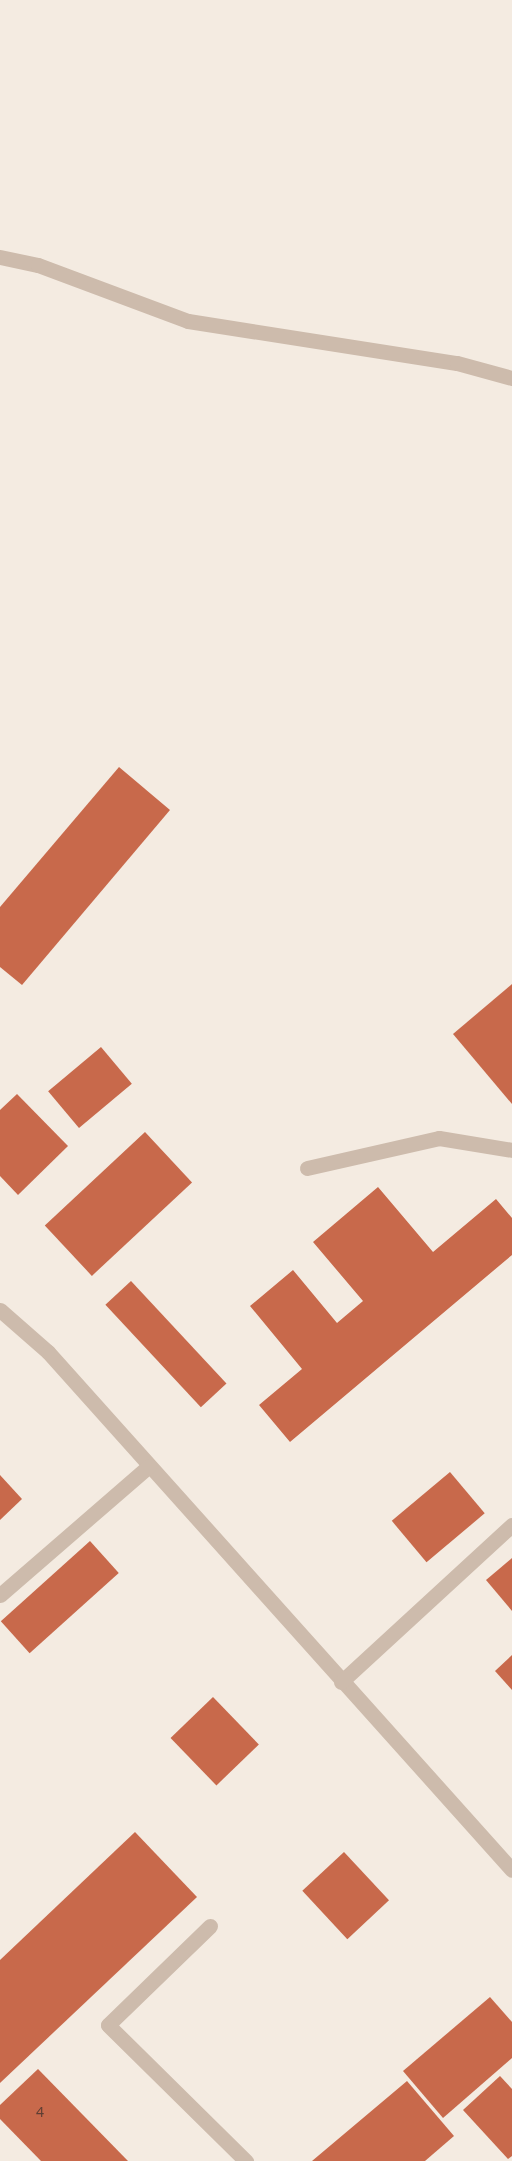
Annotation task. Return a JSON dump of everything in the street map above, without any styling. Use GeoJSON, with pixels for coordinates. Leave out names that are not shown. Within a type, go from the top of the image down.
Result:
{"type":"FeatureCollection","features":[{"type":"Feature","properties":{"kind":"street"},"geometry":{"type":"LineString","coordinates":[[0,257],[38,265],[188,321],[457,363],[512,378]]}},
{"type":"Feature","properties":{"kind":"street"},"geometry":{"type":"LineString","coordinates":[[307,1168],[439,1138],[512,1150]]}},
{"type":"Feature","properties":{"kind":"street"},"geometry":{"type":"LineString","coordinates":[[0,1310],[48,1352],[341,1682],[512,1870]]}},
{"type":"Feature","properties":{"kind":"street"},"geometry":{"type":"LineString","coordinates":[[0,1595],[149,1466]]}},
{"type":"Feature","properties":{"kind":"street"},"geometry":{"type":"LineString","coordinates":[[341,1682],[512,1526]]}},
{"type":"Feature","properties":{"kind":"street"},"geometry":{"type":"LineString","coordinates":[[210,1926],[108,2025],[246,2161]]}},
{"type":"Feature","properties":{"kind":"building"},"geometry":{"type":"Polygon","coordinates":[[[119,767],[170,810],[22,985],[0,967],[0,907],[119,767]]]}},
{"type":"Feature","properties":{"kind":"building"},"geometry":{"type":"Polygon","coordinates":[[[512,984],[512,1104],[453,1034],[512,984]]]}},
{"type":"Feature","properties":{"kind":"building"},"geometry":{"type":"Polygon","coordinates":[[[101,1047],[132,1084],[79,1128],[48,1091],[101,1047]]]}},
{"type":"Feature","properties":{"kind":"building"},"geometry":{"type":"Polygon","coordinates":[[[17,1094],[68,1146],[18,1195],[0,1176],[0,1110],[17,1094]]]}},
{"type":"Feature","properties":{"kind":"building"},"geometry":{"type":"Polygon","coordinates":[[[145,1132],[192,1182],[92,1276],[45,1225],[145,1132]]]}},
{"type":"Feature","properties":{"kind":"building"},"geometry":{"type":"Polygon","coordinates":[[[378,1187],[433,1252],[496,1199],[512,1218],[512,1255],[290,1442],[259,1405],[302,1369],[250,1306],[293,1270],[337,1323],[363,1301],[313,1242],[378,1187]]]}},
{"type":"Feature","properties":{"kind":"building"},"geometry":{"type":"Polygon","coordinates":[[[131,1281],[226,1383],[201,1407],[105,1305],[131,1281]]]}},
{"type":"Feature","properties":{"kind":"building"},"geometry":{"type":"Polygon","coordinates":[[[450,1472],[485,1513],[426,1562],[392,1521],[450,1472]]]}},
{"type":"Feature","properties":{"kind":"building"},"geometry":{"type":"Polygon","coordinates":[[[0,1475],[22,1499],[0,1520],[0,1475]]]}},
{"type":"Feature","properties":{"kind":"building"},"geometry":{"type":"Polygon","coordinates":[[[90,1541],[119,1573],[30,1653],[1,1621],[90,1541]]]}},
{"type":"Feature","properties":{"kind":"building"},"geometry":{"type":"Polygon","coordinates":[[[512,1558],[512,1611],[486,1580],[512,1558]]]}},
{"type":"Feature","properties":{"kind":"building"},"geometry":{"type":"Polygon","coordinates":[[[512,1655],[512,1690],[495,1671],[512,1655]]]}},
{"type":"Feature","properties":{"kind":"building"},"geometry":{"type":"Polygon","coordinates":[[[213,1697],[259,1744],[216,1785],[171,1738],[213,1697]]]}},
{"type":"Feature","properties":{"kind":"building"},"geometry":{"type":"Polygon","coordinates":[[[135,1832],[197,1897],[0,2083],[0,1960],[135,1832]]]}},
{"type":"Feature","properties":{"kind":"building"},"geometry":{"type":"Polygon","coordinates":[[[344,1852],[389,1900],[347,1939],[302,1891],[344,1852]]]}},
{"type":"Feature","properties":{"kind":"building"},"geometry":{"type":"Polygon","coordinates":[[[490,1997],[512,2022],[512,2058],[443,2118],[403,2071],[490,1997]]]}},
{"type":"Feature","properties":{"kind":"building"},"geometry":{"type":"Polygon","coordinates":[[[38,2069],[128,2161],[41,2161],[0,2119],[0,2105],[38,2069]]]}},
{"type":"Feature","properties":{"kind":"building"},"geometry":{"type":"Polygon","coordinates":[[[500,2076],[512,2089],[512,2156],[508,2159],[463,2110],[500,2076]]]}},
{"type":"Feature","properties":{"kind":"building"},"geometry":{"type":"Polygon","coordinates":[[[407,2081],[454,2136],[425,2161],[312,2161],[407,2081]]]}}]}
